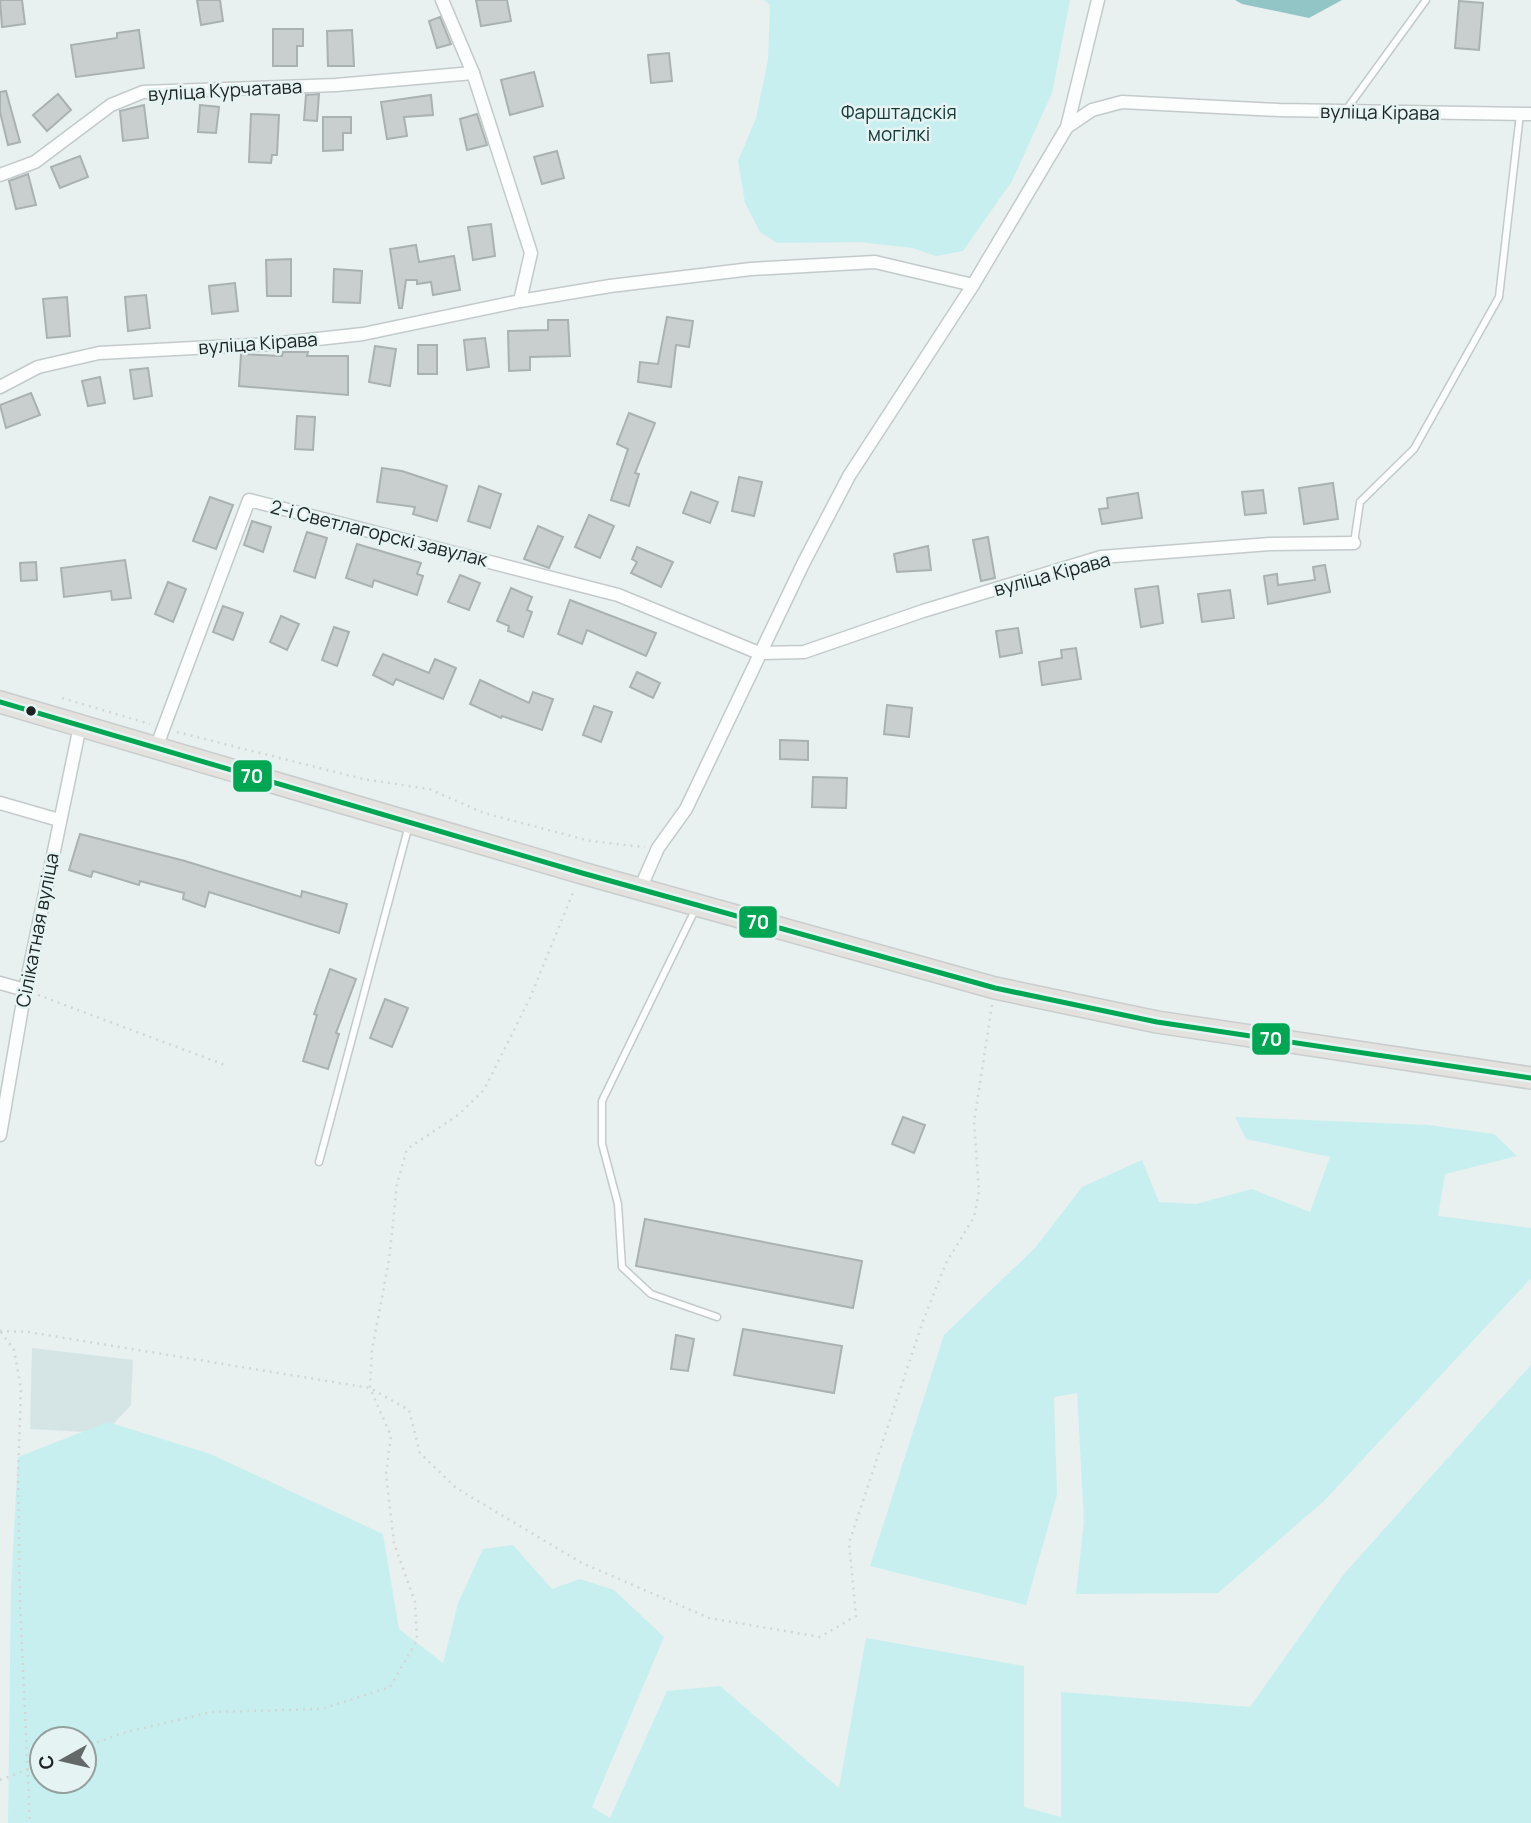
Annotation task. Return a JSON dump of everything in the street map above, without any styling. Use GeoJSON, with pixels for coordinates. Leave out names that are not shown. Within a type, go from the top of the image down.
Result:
{"type":"FeatureCollection","features":[{"type":"Feature","properties":{"kind":"main road"},"geometry":{"type":"LineString","coordinates":[[0,702],[80,726],[159,738],[409,823],[995,988],[1157,1022],[1531,1078]]}},
{"type":"Feature","properties":{"kind":"street"},"geometry":{"type":"LineString","coordinates":[[442,0],[473,73],[531,253],[520,301]]}},
{"type":"Feature","properties":{"kind":"street"},"geometry":{"type":"LineString","coordinates":[[640,888],[658,848],[686,809],[759,653],[849,476],[973,285],[1067,127],[1098,0]]}},
{"type":"Feature","properties":{"kind":"street","name":"вуліца Курчатава"},"geometry":{"type":"LineString","coordinates":[[0,175],[35,162],[111,105],[143,92],[336,85],[473,73]]}},
{"type":"Feature","properties":{"kind":"street","name":"вуліца Кірава"},"geometry":{"type":"LineString","coordinates":[[1067,127],[1092,110],[1122,102],[1345,111],[1525,114]]}},
{"type":"Feature","properties":{"kind":"street","name":"вуліца Кірава"},"geometry":{"type":"LineString","coordinates":[[0,387],[38,367],[99,353],[272,344],[363,334],[520,301],[610,286],[738,271],[875,262],[973,285]]}},
{"type":"Feature","properties":{"kind":"street","name":"2-і Светлагорскі завулак"},"geometry":{"type":"LineString","coordinates":[[159,738],[249,500],[618,595],[759,653]]}},
{"type":"Feature","properties":{"kind":"street","name":"вуліца Кірава"},"geometry":{"type":"LineString","coordinates":[[759,653],[804,652],[923,611],[1101,557],[1270,544],[1354,543]]}},
{"type":"Feature","properties":{"kind":"street","name":"Сілікатная вуліца"},"geometry":{"type":"LineString","coordinates":[[0,1135],[25,990],[80,726]]}},
{"type":"Feature","properties":{"kind":"street"},"geometry":{"type":"LineString","coordinates":[[0,803],[59,820]]}},
{"type":"Feature","properties":{"kind":"street"},"geometry":{"type":"LineString","coordinates":[[0,983],[25,990]]}},
{"type":"Feature","properties":{"kind":"lane"},"geometry":{"type":"LineString","coordinates":[[1345,111],[1426,0]]}},
{"type":"Feature","properties":{"kind":"lane"},"geometry":{"type":"LineString","coordinates":[[1354,543],[1360,502],[1414,449],[1499,297],[1525,114]]}},
{"type":"Feature","properties":{"kind":"lane"},"geometry":{"type":"LineString","coordinates":[[319,1162],[409,823]]}},
{"type":"Feature","properties":{"kind":"lane"},"geometry":{"type":"LineString","coordinates":[[697,905],[602,1101],[602,1144],[618,1204],[622,1268],[651,1294],[716,1317]]}},
{"type":"Feature","properties":{"kind":"path"},"geometry":{"type":"LineString","coordinates":[[62,698],[159,738],[363,779],[429,789],[484,813],[579,838],[658,848]]}},
{"type":"Feature","properties":{"kind":"path"},"geometry":{"type":"LineString","coordinates":[[98,1742],[122,1733],[212,1712],[321,1710],[390,1687],[417,1640],[415,1602],[394,1543],[386,1474],[391,1436],[370,1388],[372,1350],[389,1260],[397,1184],[407,1149],[458,1115],[484,1090],[530,998],[582,873]]}},
{"type":"Feature","properties":{"kind":"path"},"geometry":{"type":"LineString","coordinates":[[0,1331],[28,1332],[370,1388],[409,1410],[420,1453],[456,1488],[582,1563],[709,1618],[820,1637],[856,1616],[849,1543],[923,1321],[946,1263],[974,1217],[979,1192],[974,1122],[995,988]]}},
{"type":"Feature","properties":{"kind":"path"},"geometry":{"type":"LineString","coordinates":[[25,990],[225,1065]]}},
{"type":"Feature","properties":{"kind":"path"},"geometry":{"type":"LineString","coordinates":[[0,1331],[14,1350],[21,1388],[18,1475],[25,1770],[30,1823]]}},
{"type":"Feature","properties":{"kind":"path"},"geometry":{"type":"LineString","coordinates":[[0,1780],[28,1769]]}},
{"type":"Feature","properties":{"kind":"shaded area"},"geometry":{"type":"Polygon","coordinates":[[[1235,0],[1342,0],[1309,18],[1242,4],[1235,0]]]}},
{"type":"Feature","properties":{"kind":"shaded area"},"geometry":{"type":"Polygon","coordinates":[[[32,1348],[133,1360],[131,1405],[105,1433],[30,1429],[32,1348]]]}},
{"type":"Feature","properties":{"kind":"green space","name":"Фарштадскія могілкі"},"geometry":{"type":"Polygon","coordinates":[[[764,0],[1070,0],[1052,93],[1012,181],[963,251],[936,256],[912,248],[860,242],[777,243],[760,232],[745,203],[738,161],[756,118],[768,60],[770,5],[764,0]]]}},
{"type":"Feature","properties":{"kind":"green space"},"geometry":{"type":"Polygon","coordinates":[[[1235,1117],[1428,1125],[1494,1134],[1517,1156],[1445,1174],[1438,1216],[1531,1228],[1531,1278],[1324,1501],[1218,1593],[1076,1594],[1084,1521],[1077,1393],[1054,1397],[1057,1495],[1026,1605],[870,1566],[944,1335],[1035,1248],[1082,1187],[1142,1160],[1159,1202],[1196,1204],[1252,1189],[1310,1212],[1330,1157],[1246,1139],[1235,1117]]]}},
{"type":"Feature","properties":{"kind":"green space"},"geometry":{"type":"Polygon","coordinates":[[[1531,1365],[1531,1823],[8,1823],[11,1588],[18,1457],[108,1422],[210,1454],[383,1534],[399,1629],[443,1663],[458,1603],[483,1549],[513,1545],[552,1589],[580,1579],[614,1590],[664,1637],[592,1807],[610,1818],[667,1691],[720,1686],[839,1788],[866,1638],[1024,1666],[1024,1807],[1061,1817],[1061,1692],[1250,1707],[1344,1574],[1531,1365]]]}},
{"type":"Feature","properties":{"kind":"building"},"geometry":{"type":"Polygon","coordinates":[[[0,0],[22,0],[25,24],[2,27],[0,0]]]}},
{"type":"Feature","properties":{"kind":"building"},"geometry":{"type":"Polygon","coordinates":[[[197,0],[220,0],[223,21],[201,25],[197,0]]]}},
{"type":"Feature","properties":{"kind":"building"},"geometry":{"type":"Polygon","coordinates":[[[476,0],[507,0],[511,21],[481,26],[476,0]]]}},
{"type":"Feature","properties":{"kind":"building"},"geometry":{"type":"Polygon","coordinates":[[[1459,1],[1483,3],[1479,50],[1455,48],[1459,1]]]}},
{"type":"Feature","properties":{"kind":"building"},"geometry":{"type":"Polygon","coordinates":[[[440,17],[451,44],[437,48],[429,21],[440,17]]]}},
{"type":"Feature","properties":{"kind":"building"},"geometry":{"type":"Polygon","coordinates":[[[273,29],[303,29],[303,46],[297,46],[297,66],[273,66],[273,29]]]}},
{"type":"Feature","properties":{"kind":"building"},"geometry":{"type":"Polygon","coordinates":[[[139,30],[144,68],[76,77],[71,45],[117,38],[117,33],[139,30]]]}},
{"type":"Feature","properties":{"kind":"building"},"geometry":{"type":"Polygon","coordinates":[[[352,30],[354,66],[328,66],[327,31],[352,30]]]}},
{"type":"Feature","properties":{"kind":"building"},"geometry":{"type":"Polygon","coordinates":[[[669,53],[672,81],[651,83],[648,55],[669,53]]]}},
{"type":"Feature","properties":{"kind":"building"},"geometry":{"type":"Polygon","coordinates":[[[534,72],[543,106],[510,115],[501,80],[534,72]]]}},
{"type":"Feature","properties":{"kind":"building"},"geometry":{"type":"Polygon","coordinates":[[[6,91],[20,142],[8,145],[0,112],[0,92],[6,91]]]}},
{"type":"Feature","properties":{"kind":"building"},"geometry":{"type":"Polygon","coordinates":[[[58,94],[71,110],[47,131],[33,115],[58,94]]]}},
{"type":"Feature","properties":{"kind":"building"},"geometry":{"type":"Polygon","coordinates":[[[319,94],[317,121],[304,120],[306,95],[319,94]]]}},
{"type":"Feature","properties":{"kind":"building"},"geometry":{"type":"Polygon","coordinates":[[[431,95],[433,115],[404,117],[407,136],[387,139],[381,102],[431,95]]]}},
{"type":"Feature","properties":{"kind":"building"},"geometry":{"type":"Polygon","coordinates":[[[144,105],[148,138],[123,141],[120,111],[144,105]]]}},
{"type":"Feature","properties":{"kind":"building"},"geometry":{"type":"Polygon","coordinates":[[[200,105],[219,107],[216,133],[198,132],[200,105]]]}},
{"type":"Feature","properties":{"kind":"building"},"geometry":{"type":"Polygon","coordinates":[[[251,114],[279,115],[277,155],[272,155],[271,163],[249,162],[251,114]]]}},
{"type":"Feature","properties":{"kind":"building"},"geometry":{"type":"Polygon","coordinates":[[[477,114],[487,145],[467,150],[460,119],[477,114]]]}},
{"type":"Feature","properties":{"kind":"building"},"geometry":{"type":"Polygon","coordinates":[[[323,117],[351,117],[351,133],[343,133],[343,150],[323,151],[323,117]]]}},
{"type":"Feature","properties":{"kind":"building"},"geometry":{"type":"Polygon","coordinates":[[[557,151],[564,178],[542,184],[534,157],[557,151]]]}},
{"type":"Feature","properties":{"kind":"building"},"geometry":{"type":"Polygon","coordinates":[[[80,156],[88,177],[60,188],[51,167],[80,156]]]}},
{"type":"Feature","properties":{"kind":"building"},"geometry":{"type":"Polygon","coordinates":[[[28,174],[36,205],[16,209],[9,181],[28,174]]]}},
{"type":"Feature","properties":{"kind":"building"},"geometry":{"type":"Polygon","coordinates":[[[491,224],[495,256],[473,260],[468,227],[491,224]]]}},
{"type":"Feature","properties":{"kind":"building"},"geometry":{"type":"Polygon","coordinates":[[[416,245],[419,262],[454,256],[460,290],[433,295],[431,282],[417,284],[417,280],[406,280],[402,308],[399,308],[390,249],[416,245]]]}},
{"type":"Feature","properties":{"kind":"building"},"geometry":{"type":"Polygon","coordinates":[[[291,259],[291,296],[267,296],[266,260],[291,259]]]}},
{"type":"Feature","properties":{"kind":"building"},"geometry":{"type":"Polygon","coordinates":[[[334,269],[362,271],[360,303],[333,302],[334,269]]]}},
{"type":"Feature","properties":{"kind":"building"},"geometry":{"type":"Polygon","coordinates":[[[235,283],[238,311],[212,314],[209,286],[235,283]]]}},
{"type":"Feature","properties":{"kind":"building"},"geometry":{"type":"Polygon","coordinates":[[[146,295],[150,328],[128,331],[125,297],[146,295]]]}},
{"type":"Feature","properties":{"kind":"building"},"geometry":{"type":"Polygon","coordinates":[[[67,297],[70,336],[47,338],[43,299],[67,297]]]}},
{"type":"Feature","properties":{"kind":"building"},"geometry":{"type":"Polygon","coordinates":[[[667,317],[693,321],[689,347],[676,345],[671,387],[638,382],[640,362],[658,364],[667,317]]]}},
{"type":"Feature","properties":{"kind":"building"},"geometry":{"type":"Polygon","coordinates":[[[548,320],[568,320],[570,356],[530,357],[530,370],[509,371],[508,331],[548,330],[548,320]]]}},
{"type":"Feature","properties":{"kind":"building"},"geometry":{"type":"Polygon","coordinates":[[[485,338],[489,367],[467,370],[464,340],[485,338]]]}},
{"type":"Feature","properties":{"kind":"building"},"geometry":{"type":"Polygon","coordinates":[[[418,345],[437,345],[437,374],[418,374],[418,345]]]}},
{"type":"Feature","properties":{"kind":"building"},"geometry":{"type":"Polygon","coordinates":[[[375,346],[396,349],[390,386],[369,382],[375,346]]]}},
{"type":"Feature","properties":{"kind":"building"},"geometry":{"type":"Polygon","coordinates":[[[283,352],[308,352],[307,356],[348,356],[348,395],[239,386],[241,354],[282,356],[283,352]]]}},
{"type":"Feature","properties":{"kind":"building"},"geometry":{"type":"Polygon","coordinates":[[[148,368],[152,396],[134,399],[130,370],[148,368]]]}},
{"type":"Feature","properties":{"kind":"building"},"geometry":{"type":"Polygon","coordinates":[[[100,377],[105,403],[88,406],[82,381],[100,377]]]}},
{"type":"Feature","properties":{"kind":"building"},"geometry":{"type":"Polygon","coordinates":[[[31,393],[40,415],[6,428],[0,405],[31,393]]]}},
{"type":"Feature","properties":{"kind":"building"},"geometry":{"type":"Polygon","coordinates":[[[629,413],[655,423],[635,473],[639,474],[629,506],[611,500],[628,449],[617,444],[629,413]]]}},
{"type":"Feature","properties":{"kind":"building"},"geometry":{"type":"Polygon","coordinates":[[[297,416],[315,417],[313,450],[295,449],[297,416]]]}},
{"type":"Feature","properties":{"kind":"building"},"geometry":{"type":"Polygon","coordinates":[[[382,468],[402,471],[447,486],[437,521],[413,514],[415,507],[377,502],[382,468]]]}},
{"type":"Feature","properties":{"kind":"building"},"geometry":{"type":"Polygon","coordinates":[[[739,477],[762,482],[754,516],[732,511],[739,477]]]}},
{"type":"Feature","properties":{"kind":"building"},"geometry":{"type":"Polygon","coordinates":[[[1333,483],[1338,519],[1304,524],[1299,488],[1333,483]]]}},
{"type":"Feature","properties":{"kind":"building"},"geometry":{"type":"Polygon","coordinates":[[[479,486],[501,494],[490,528],[468,521],[479,486]]]}},
{"type":"Feature","properties":{"kind":"building"},"geometry":{"type":"Polygon","coordinates":[[[1263,490],[1266,513],[1245,515],[1242,492],[1263,490]]]}},
{"type":"Feature","properties":{"kind":"building"},"geometry":{"type":"Polygon","coordinates":[[[691,492],[718,502],[710,523],[683,513],[691,492]]]}},
{"type":"Feature","properties":{"kind":"building"},"geometry":{"type":"Polygon","coordinates":[[[1138,493],[1142,518],[1102,524],[1099,509],[1108,508],[1107,498],[1138,493]]]}},
{"type":"Feature","properties":{"kind":"building"},"geometry":{"type":"Polygon","coordinates":[[[210,497],[233,505],[216,549],[193,541],[210,497]]]}},
{"type":"Feature","properties":{"kind":"building"},"geometry":{"type":"Polygon","coordinates":[[[589,515],[614,526],[600,558],[575,547],[589,515]]]}},
{"type":"Feature","properties":{"kind":"building"},"geometry":{"type":"Polygon","coordinates":[[[252,521],[271,527],[263,552],[244,545],[252,521]]]}},
{"type":"Feature","properties":{"kind":"building"},"geometry":{"type":"Polygon","coordinates":[[[538,526],[563,537],[549,568],[524,559],[538,526]]]}},
{"type":"Feature","properties":{"kind":"building"},"geometry":{"type":"Polygon","coordinates":[[[307,532],[327,538],[315,578],[294,571],[307,532]]]}},
{"type":"Feature","properties":{"kind":"building"},"geometry":{"type":"Polygon","coordinates":[[[988,537],[995,578],[981,581],[973,540],[988,537]]]}},
{"type":"Feature","properties":{"kind":"building"},"geometry":{"type":"Polygon","coordinates":[[[357,544],[421,563],[417,574],[423,576],[417,595],[374,580],[372,587],[346,578],[357,544]]]}},
{"type":"Feature","properties":{"kind":"building"},"geometry":{"type":"Polygon","coordinates":[[[928,546],[931,570],[897,572],[894,554],[928,546]]]}},
{"type":"Feature","properties":{"kind":"building"},"geometry":{"type":"Polygon","coordinates":[[[637,547],[673,562],[661,587],[631,573],[637,562],[632,559],[637,547]]]}},
{"type":"Feature","properties":{"kind":"building"},"geometry":{"type":"Polygon","coordinates":[[[125,560],[131,598],[112,600],[111,591],[64,597],[61,568],[125,560]]]}},
{"type":"Feature","properties":{"kind":"building"},"geometry":{"type":"Polygon","coordinates":[[[36,562],[37,580],[21,581],[20,563],[36,562]]]}},
{"type":"Feature","properties":{"kind":"building"},"geometry":{"type":"Polygon","coordinates":[[[1325,565],[1330,592],[1268,604],[1264,576],[1277,574],[1278,585],[1315,580],[1313,567],[1325,565]]]}},
{"type":"Feature","properties":{"kind":"building"},"geometry":{"type":"Polygon","coordinates":[[[460,575],[480,583],[469,610],[448,602],[460,575]]]}},
{"type":"Feature","properties":{"kind":"building"},"geometry":{"type":"Polygon","coordinates":[[[168,582],[186,589],[173,622],[155,614],[168,582]]]}},
{"type":"Feature","properties":{"kind":"building"},"geometry":{"type":"Polygon","coordinates":[[[1158,586],[1163,623],[1141,627],[1135,589],[1158,586]]]}},
{"type":"Feature","properties":{"kind":"building"},"geometry":{"type":"Polygon","coordinates":[[[511,588],[532,597],[527,610],[532,612],[523,637],[508,631],[509,626],[497,621],[511,588]]]}},
{"type":"Feature","properties":{"kind":"building"},"geometry":{"type":"Polygon","coordinates":[[[1230,590],[1234,618],[1202,622],[1198,594],[1230,590]]]}},
{"type":"Feature","properties":{"kind":"building"},"geometry":{"type":"Polygon","coordinates":[[[570,600],[656,633],[646,656],[587,630],[582,644],[558,634],[570,600]]]}},
{"type":"Feature","properties":{"kind":"building"},"geometry":{"type":"Polygon","coordinates":[[[223,606],[243,613],[233,640],[213,632],[223,606]]]}},
{"type":"Feature","properties":{"kind":"building"},"geometry":{"type":"Polygon","coordinates":[[[281,616],[299,624],[287,650],[270,642],[281,616]]]}},
{"type":"Feature","properties":{"kind":"building"},"geometry":{"type":"Polygon","coordinates":[[[334,627],[349,632],[337,666],[322,660],[334,627]]]}},
{"type":"Feature","properties":{"kind":"building"},"geometry":{"type":"Polygon","coordinates":[[[1018,628],[1022,653],[1000,657],[996,631],[1018,628]]]}},
{"type":"Feature","properties":{"kind":"building"},"geometry":{"type":"Polygon","coordinates":[[[1076,648],[1081,679],[1042,685],[1039,662],[1062,658],[1061,650],[1076,648]]]}},
{"type":"Feature","properties":{"kind":"building"},"geometry":{"type":"Polygon","coordinates":[[[383,654],[429,673],[435,659],[456,668],[443,699],[396,679],[393,685],[373,675],[383,654]]]}},
{"type":"Feature","properties":{"kind":"building"},"geometry":{"type":"Polygon","coordinates":[[[637,672],[660,683],[653,698],[630,687],[637,672]]]}},
{"type":"Feature","properties":{"kind":"building"},"geometry":{"type":"Polygon","coordinates":[[[480,680],[529,703],[533,692],[553,699],[542,730],[502,716],[501,718],[470,704],[480,680]]]}},
{"type":"Feature","properties":{"kind":"building"},"geometry":{"type":"Polygon","coordinates":[[[887,705],[912,708],[909,737],[884,734],[887,705]]]}},
{"type":"Feature","properties":{"kind":"building"},"geometry":{"type":"Polygon","coordinates":[[[594,706],[612,712],[601,742],[583,735],[594,706]]]}},
{"type":"Feature","properties":{"kind":"building"},"geometry":{"type":"Polygon","coordinates":[[[780,740],[808,741],[808,760],[780,759],[780,740]]]}},
{"type":"Feature","properties":{"kind":"building"},"geometry":{"type":"Polygon","coordinates":[[[813,777],[847,778],[846,808],[812,807],[813,777]]]}},
{"type":"Feature","properties":{"kind":"building"},"geometry":{"type":"Polygon","coordinates":[[[80,834],[185,861],[301,897],[302,891],[347,904],[339,933],[209,892],[205,907],[183,899],[184,893],[140,881],[139,885],[93,871],[91,877],[69,870],[80,834]]]}},
{"type":"Feature","properties":{"kind":"building"},"geometry":{"type":"Polygon","coordinates":[[[330,969],[356,979],[336,1033],[339,1034],[328,1069],[303,1061],[317,1015],[314,1014],[330,969]]]}},
{"type":"Feature","properties":{"kind":"building"},"geometry":{"type":"Polygon","coordinates":[[[385,999],[408,1008],[392,1047],[370,1038],[385,999]]]}},
{"type":"Feature","properties":{"kind":"building"},"geometry":{"type":"Polygon","coordinates":[[[903,1117],[925,1125],[914,1153],[892,1144],[903,1117]]]}},
{"type":"Feature","properties":{"kind":"building"},"geometry":{"type":"Polygon","coordinates":[[[645,1219],[862,1261],[853,1308],[636,1266],[645,1219]]]}},
{"type":"Feature","properties":{"kind":"building"},"geometry":{"type":"Polygon","coordinates":[[[743,1329],[842,1346],[834,1393],[734,1375],[743,1329]]]}},
{"type":"Feature","properties":{"kind":"building"},"geometry":{"type":"Polygon","coordinates":[[[676,1335],[694,1339],[688,1371],[671,1369],[676,1335]]]}},
{"type":"Feature","properties":{"kind":"transit line","name":"70"},"geometry":{"type":"LineString","coordinates":[[0,702],[582,873],[995,988],[1157,1022],[1531,1078]]}}]}
